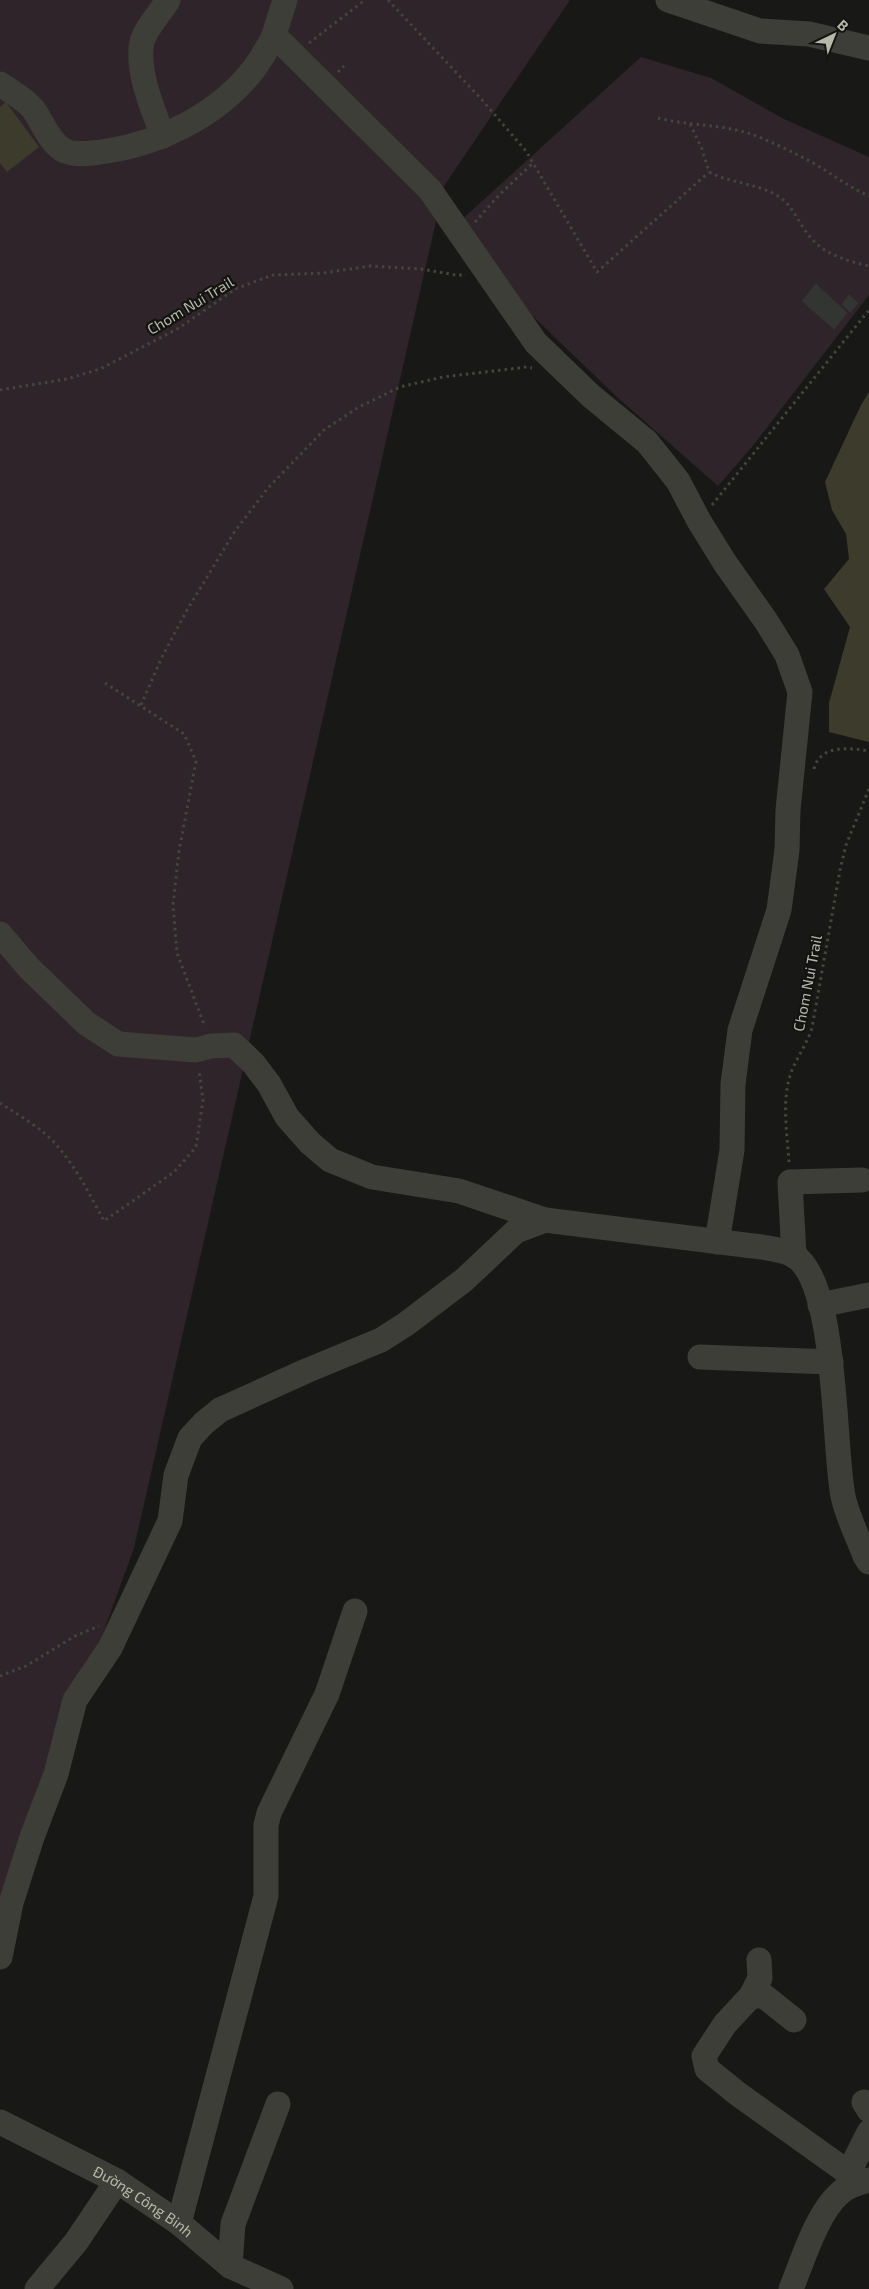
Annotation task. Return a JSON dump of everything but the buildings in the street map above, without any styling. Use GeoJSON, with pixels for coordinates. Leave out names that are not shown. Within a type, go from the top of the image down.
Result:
{"type":"FeatureCollection","features":[{"type":"Feature","properties":{"kind":"street"},"geometry":{"type":"LineString","coordinates":[[163,136],[150,103],[142,65],[142,42],[168,0]]}},
{"type":"Feature","properties":{"kind":"street"},"geometry":{"type":"LineString","coordinates":[[0,84],[32,108],[49,136],[66,151],[90,154],[122,149],[163,136],[203,115],[236,89],[254,69],[273,38],[285,0]]}},
{"type":"Feature","properties":{"kind":"street"},"geometry":{"type":"LineString","coordinates":[[668,0],[760,31],[809,34],[869,48]]}},
{"type":"Feature","properties":{"kind":"street"},"geometry":{"type":"LineString","coordinates":[[273,38],[294,54],[430,190],[536,343],[591,396],[646,442],[678,481],[698,521],[787,655],[800,692],[788,810],[787,850],[779,910],[740,1030],[733,1084],[732,1150],[718,1242]]}},
{"type":"Feature","properties":{"kind":"street"},"geometry":{"type":"LineString","coordinates":[[0,934],[30,968],[86,1023],[118,1044],[203,1048],[234,1046],[253,1063],[269,1084],[287,1117],[310,1143],[330,1160],[372,1177],[459,1191],[545,1220],[776,1250],[794,1256],[811,1276],[820,1305],[831,1362],[843,1496],[865,1556],[869,1562]]}},
{"type":"Feature","properties":{"kind":"street"},"geometry":{"type":"LineString","coordinates":[[794,1256],[790,1182],[862,1180]]}},
{"type":"Feature","properties":{"kind":"street"},"geometry":{"type":"LineString","coordinates":[[0,1957],[11,1903],[32,1838],[56,1774],[75,1700],[110,1648],[170,1521],[176,1475],[190,1438],[220,1410],[381,1340],[406,1324],[464,1280],[516,1231],[545,1220]]}},
{"type":"Feature","properties":{"kind":"street"},"geometry":{"type":"LineString","coordinates":[[820,1305],[869,1294]]}},
{"type":"Feature","properties":{"kind":"street"},"geometry":{"type":"LineString","coordinates":[[700,1357],[831,1362]]}},
{"type":"Feature","properties":{"kind":"street"},"geometry":{"type":"LineString","coordinates":[[178,2224],[266,1896],[266,1824],[268,1813],[327,1694],[355,1611]]}},
{"type":"Feature","properties":{"kind":"street"},"geometry":{"type":"LineString","coordinates":[[759,1960],[760,1978],[751,1996],[725,2024],[704,2056],[707,2068],[738,2094],[856,2179]]}},
{"type":"Feature","properties":{"kind":"street"},"geometry":{"type":"LineString","coordinates":[[751,1996],[764,1996],[794,2020]]}},
{"type":"Feature","properties":{"kind":"street"},"geometry":{"type":"LineString","coordinates":[[230,2266],[233,2224],[278,2104]]}},
{"type":"Feature","properties":{"kind":"street","name":"Đường Công Binh"},"geometry":{"type":"LineString","coordinates":[[0,2122],[117,2181],[178,2224],[230,2266],[281,2289]]}},
{"type":"Feature","properties":{"kind":"street"},"geometry":{"type":"LineString","coordinates":[[791,2289],[823,2215],[840,2193],[856,2179],[869,2132]]}},
{"type":"Feature","properties":{"kind":"street"},"geometry":{"type":"LineString","coordinates":[[37,2289],[76,2242],[117,2181]]}},
{"type":"Feature","properties":{"kind":"path"},"geometry":{"type":"LineString","coordinates":[[294,54],[365,0]]}},
{"type":"Feature","properties":{"kind":"path"},"geometry":{"type":"LineString","coordinates":[[388,0],[482,100],[526,151],[597,272],[709,172]]}},
{"type":"Feature","properties":{"kind":"path"},"geometry":{"type":"LineString","coordinates":[[658,118],[690,124],[725,127],[751,134],[815,164],[849,187],[869,196]]}},
{"type":"Feature","properties":{"kind":"path"},"geometry":{"type":"LineString","coordinates":[[690,124],[702,149],[709,172]]}},
{"type":"Feature","properties":{"kind":"path"},"geometry":{"type":"LineString","coordinates":[[462,237],[500,194],[532,164]]}},
{"type":"Feature","properties":{"kind":"path"},"geometry":{"type":"LineString","coordinates":[[709,172],[740,184],[763,189],[781,199],[795,214],[811,238],[824,249],[843,259],[869,266]]}},
{"type":"Feature","properties":{"kind":"path","name":"Chom Nui Trail"},"geometry":{"type":"LineString","coordinates":[[0,390],[67,379],[100,369],[179,328],[235,289],[273,275],[323,273],[370,266],[421,269],[456,275],[487,272]]}},
{"type":"Feature","properties":{"kind":"path"},"geometry":{"type":"LineString","coordinates":[[698,521],[869,310]]}},
{"type":"Feature","properties":{"kind":"path"},"geometry":{"type":"LineString","coordinates":[[141,705],[162,657],[186,610],[235,530],[268,488],[324,430],[359,407],[400,388],[443,377],[527,367],[534,369]]}},
{"type":"Feature","properties":{"kind":"path"},"geometry":{"type":"LineString","coordinates":[[0,1103],[31,1123],[59,1147],[91,1197],[104,1222],[174,1172],[196,1147],[203,1100],[202,1019],[177,953],[173,904],[179,851],[196,761],[184,734],[105,683]]}},
{"type":"Feature","properties":{"kind":"path"},"geometry":{"type":"LineString","coordinates":[[793,771],[813,773],[816,763],[830,751],[839,748],[869,751]]}},
{"type":"Feature","properties":{"kind":"path","name":"Chom Nui Trail"},"geometry":{"type":"LineString","coordinates":[[790,1182],[785,1096],[792,1070],[812,1028],[840,870],[846,845],[869,789]]}},
{"type":"Feature","properties":{"kind":"path"},"geometry":{"type":"LineString","coordinates":[[0,1676],[26,1666],[94,1627],[104,1624],[118,1632]]}},
{"type":"Feature","properties":{"kind":"shaded area"},"geometry":{"type":"Polygon","coordinates":[[[0,0],[570,0],[444,186],[134,1548],[0,1917],[0,0]]]}},
{"type":"Feature","properties":{"kind":"shaded area"},"geometry":{"type":"Polygon","coordinates":[[[641,57],[711,78],[784,119],[869,157],[869,295],[752,447],[718,486],[617,397],[487,272],[459,222],[641,57]]]}},
{"type":"Feature","properties":{"kind":"shaded area"},"geometry":{"type":"Polygon","coordinates":[[[6,102],[39,147],[7,172],[0,163],[0,107],[6,102]]]}},
{"type":"Feature","properties":{"kind":"shaded area"},"geometry":{"type":"Polygon","coordinates":[[[869,392],[869,742],[829,732],[829,703],[850,627],[824,589],[849,559],[846,534],[832,510],[825,482],[869,392]]]}}]}
